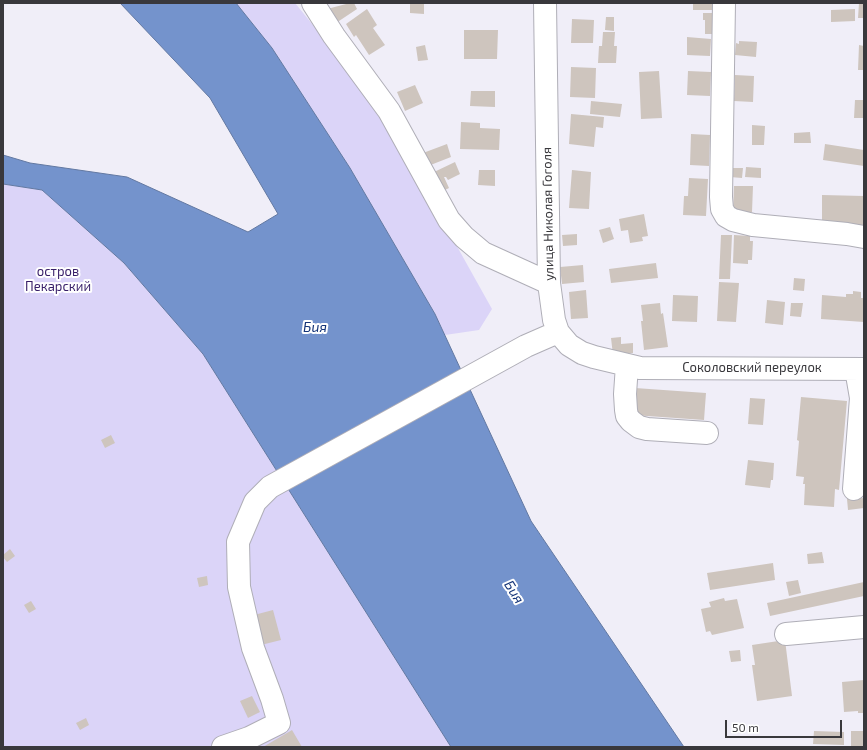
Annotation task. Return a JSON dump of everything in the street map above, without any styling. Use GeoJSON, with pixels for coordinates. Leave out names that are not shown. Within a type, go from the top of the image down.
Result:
{"type":"FeatureCollection","features":[{"type":"Feature","properties":{"kind":"street"},"geometry":{"type":"LineString","coordinates":[[313,3],[359,71],[389,111],[449,220],[464,237],[483,253],[549,283]]}},
{"type":"Feature","properties":{"kind":"street","name":"улица Николая Гоголя"},"geometry":{"type":"LineString","coordinates":[[545,3],[549,283],[554,320],[558,332],[569,345],[582,353],[634,366]]}},
{"type":"Feature","properties":{"kind":"street"},"geometry":{"type":"LineString","coordinates":[[724,3],[721,197],[722,209],[726,216],[742,224],[864,237]]}},
{"type":"Feature","properties":{"kind":"street"},"geometry":{"type":"LineString","coordinates":[[223,747],[249,738],[279,723],[253,648],[239,587],[238,542],[255,502],[270,487],[526,346],[558,332]]}},
{"type":"Feature","properties":{"kind":"street"},"geometry":{"type":"LineString","coordinates":[[634,366],[625,394],[627,416],[631,421],[639,427],[647,429],[706,433]]}},
{"type":"Feature","properties":{"kind":"street","name":"Соколовский переулок"},"geometry":{"type":"LineString","coordinates":[[634,366],[860,369]]}},
{"type":"Feature","properties":{"kind":"street"},"geometry":{"type":"LineString","coordinates":[[854,489],[861,398],[860,369]]}},
{"type":"Feature","properties":{"kind":"street"},"geometry":{"type":"LineString","coordinates":[[786,634],[864,627]]}},
{"type":"Feature","properties":{"kind":"green space"},"geometry":{"type":"Polygon","coordinates":[[[236,3],[295,3],[378,105],[492,309],[479,330],[445,335],[435,314],[350,168],[272,48],[236,3]]]}},
{"type":"Feature","properties":{"kind":"green space","name":"остров Пекарский"},"geometry":{"type":"Polygon","coordinates":[[[3,184],[42,190],[124,263],[203,354],[451,747],[3,747],[3,184]]]}},
{"type":"Feature","properties":{"kind":"water","name":"Бия"},"geometry":{"type":"Polygon","coordinates":[[[120,3],[236,3],[272,48],[350,168],[435,314],[531,521],[684,747],[451,747],[203,354],[124,263],[42,190],[3,184],[3,155],[30,163],[127,177],[248,232],[278,214],[210,98],[120,3]]]}},
{"type":"Feature","properties":{"kind":"building"},"geometry":{"type":"Polygon","coordinates":[[[354,3],[357,9],[339,21],[334,20],[327,9],[354,3]]]}},
{"type":"Feature","properties":{"kind":"building"},"geometry":{"type":"Polygon","coordinates":[[[410,3],[424,3],[424,14],[410,13],[410,3]]]}},
{"type":"Feature","properties":{"kind":"building"},"geometry":{"type":"Polygon","coordinates":[[[693,3],[712,3],[712,10],[693,10],[693,3]]]}},
{"type":"Feature","properties":{"kind":"building"},"geometry":{"type":"Polygon","coordinates":[[[859,3],[864,3],[864,18],[858,18],[859,3]]]}},
{"type":"Feature","properties":{"kind":"building"},"geometry":{"type":"Polygon","coordinates":[[[367,9],[377,25],[373,28],[385,45],[369,55],[356,35],[354,37],[346,24],[367,9]]]}},
{"type":"Feature","properties":{"kind":"building"},"geometry":{"type":"Polygon","coordinates":[[[855,9],[855,21],[831,22],[831,10],[855,9]]]}},
{"type":"Feature","properties":{"kind":"building"},"geometry":{"type":"Polygon","coordinates":[[[703,13],[717,13],[716,34],[705,34],[705,20],[703,20],[703,13]]]}},
{"type":"Feature","properties":{"kind":"building"},"geometry":{"type":"Polygon","coordinates":[[[606,17],[614,17],[614,31],[605,30],[606,17]]]}},
{"type":"Feature","properties":{"kind":"building"},"geometry":{"type":"Polygon","coordinates":[[[572,19],[594,20],[593,43],[571,43],[572,19]]]}},
{"type":"Feature","properties":{"kind":"building"},"geometry":{"type":"Polygon","coordinates":[[[464,30],[498,30],[497,59],[464,59],[464,30]]]}},
{"type":"Feature","properties":{"kind":"building"},"geometry":{"type":"Polygon","coordinates":[[[603,32],[615,32],[614,46],[617,46],[616,63],[598,63],[599,46],[602,46],[603,32]]]}},
{"type":"Feature","properties":{"kind":"building"},"geometry":{"type":"Polygon","coordinates":[[[687,37],[711,39],[710,56],[687,55],[687,37]]]}},
{"type":"Feature","properties":{"kind":"building"},"geometry":{"type":"Polygon","coordinates":[[[739,41],[757,42],[756,57],[735,55],[736,43],[739,44],[739,41]]]}},
{"type":"Feature","properties":{"kind":"building"},"geometry":{"type":"Polygon","coordinates":[[[425,45],[428,60],[418,61],[416,47],[425,45]]]}},
{"type":"Feature","properties":{"kind":"building"},"geometry":{"type":"Polygon","coordinates":[[[859,45],[864,46],[864,70],[858,70],[859,45]]]}},
{"type":"Feature","properties":{"kind":"building"},"geometry":{"type":"Polygon","coordinates":[[[571,67],[596,68],[595,98],[570,97],[571,67]]]}},
{"type":"Feature","properties":{"kind":"building"},"geometry":{"type":"Polygon","coordinates":[[[659,71],[662,118],[641,119],[639,72],[659,71]]]}},
{"type":"Feature","properties":{"kind":"building"},"geometry":{"type":"Polygon","coordinates":[[[688,71],[711,72],[710,96],[687,95],[688,71]]]}},
{"type":"Feature","properties":{"kind":"building"},"geometry":{"type":"Polygon","coordinates":[[[735,75],[754,76],[753,102],[734,101],[735,75]]]}},
{"type":"Feature","properties":{"kind":"building"},"geometry":{"type":"Polygon","coordinates":[[[415,85],[423,103],[405,111],[397,92],[415,85]]]}},
{"type":"Feature","properties":{"kind":"building"},"geometry":{"type":"Polygon","coordinates":[[[471,91],[495,91],[495,107],[470,106],[471,91]]]}},
{"type":"Feature","properties":{"kind":"building"},"geometry":{"type":"Polygon","coordinates":[[[855,100],[864,100],[864,118],[854,118],[855,100]]]}},
{"type":"Feature","properties":{"kind":"building"},"geometry":{"type":"Polygon","coordinates":[[[591,101],[622,104],[620,117],[590,114],[591,101]]]}},
{"type":"Feature","properties":{"kind":"building"},"geometry":{"type":"Polygon","coordinates":[[[571,114],[604,117],[603,128],[596,127],[594,147],[569,144],[571,114]]]}},
{"type":"Feature","properties":{"kind":"building"},"geometry":{"type":"Polygon","coordinates":[[[461,122],[480,123],[480,128],[500,129],[499,150],[460,149],[461,122]]]}},
{"type":"Feature","properties":{"kind":"building"},"geometry":{"type":"Polygon","coordinates":[[[752,125],[765,126],[764,145],[752,145],[752,125]]]}},
{"type":"Feature","properties":{"kind":"building"},"geometry":{"type":"Polygon","coordinates":[[[810,132],[811,143],[794,143],[794,133],[810,132]]]}},
{"type":"Feature","properties":{"kind":"building"},"geometry":{"type":"Polygon","coordinates":[[[691,134],[710,135],[709,166],[690,165],[691,134]]]}},
{"type":"Feature","properties":{"kind":"building"},"geometry":{"type":"Polygon","coordinates":[[[447,144],[451,157],[428,166],[423,153],[447,144]]]}},
{"type":"Feature","properties":{"kind":"building"},"geometry":{"type":"Polygon","coordinates":[[[825,144],[864,150],[864,166],[823,160],[825,144]]]}},
{"type":"Feature","properties":{"kind":"building"},"geometry":{"type":"Polygon","coordinates":[[[455,162],[460,174],[448,180],[444,177],[449,188],[441,192],[432,173],[455,162]]]}},
{"type":"Feature","properties":{"kind":"building"},"geometry":{"type":"Polygon","coordinates":[[[746,167],[761,168],[761,178],[745,177],[746,167]]]}},
{"type":"Feature","properties":{"kind":"building"},"geometry":{"type":"Polygon","coordinates":[[[730,168],[743,168],[742,178],[730,177],[730,168]]]}},
{"type":"Feature","properties":{"kind":"building"},"geometry":{"type":"Polygon","coordinates":[[[479,170],[495,170],[495,186],[478,185],[479,170]]]}},
{"type":"Feature","properties":{"kind":"building"},"geometry":{"type":"Polygon","coordinates":[[[572,170],[591,172],[589,209],[569,208],[572,170]]]}},
{"type":"Feature","properties":{"kind":"building"},"geometry":{"type":"Polygon","coordinates":[[[689,178],[708,179],[706,216],[683,215],[684,196],[688,196],[689,178]]]}},
{"type":"Feature","properties":{"kind":"building"},"geometry":{"type":"Polygon","coordinates":[[[734,186],[753,186],[752,212],[733,212],[734,186]]]}},
{"type":"Feature","properties":{"kind":"building"},"geometry":{"type":"Polygon","coordinates":[[[822,195],[864,196],[864,225],[822,224],[822,195]]]}},
{"type":"Feature","properties":{"kind":"building"},"geometry":{"type":"Polygon","coordinates":[[[644,214],[648,236],[642,237],[643,241],[630,243],[628,230],[621,231],[619,219],[644,214]]]}},
{"type":"Feature","properties":{"kind":"building"},"geometry":{"type":"Polygon","coordinates":[[[610,227],[614,239],[603,243],[599,230],[610,227]]]}},
{"type":"Feature","properties":{"kind":"building"},"geometry":{"type":"Polygon","coordinates":[[[577,234],[577,245],[563,246],[562,235],[577,234]]]}},
{"type":"Feature","properties":{"kind":"building"},"geometry":{"type":"Polygon","coordinates":[[[721,235],[732,235],[730,279],[719,279],[721,235]]]}},
{"type":"Feature","properties":{"kind":"building"},"geometry":{"type":"Polygon","coordinates":[[[734,235],[750,236],[750,241],[753,241],[752,260],[748,260],[748,264],[733,263],[734,235]]]}},
{"type":"Feature","properties":{"kind":"building"},"geometry":{"type":"Polygon","coordinates":[[[656,263],[658,278],[611,283],[609,269],[656,263]]]}},
{"type":"Feature","properties":{"kind":"building"},"geometry":{"type":"Polygon","coordinates":[[[583,265],[584,282],[562,284],[560,267],[583,265]]]}},
{"type":"Feature","properties":{"kind":"building"},"geometry":{"type":"Polygon","coordinates":[[[794,278],[805,279],[804,291],[793,290],[794,278]]]}},
{"type":"Feature","properties":{"kind":"building"},"geometry":{"type":"Polygon","coordinates":[[[719,282],[739,283],[736,322],[717,321],[719,282]]]}},
{"type":"Feature","properties":{"kind":"building"},"geometry":{"type":"Polygon","coordinates":[[[586,290],[588,318],[571,319],[569,292],[586,290]]]}},
{"type":"Feature","properties":{"kind":"building"},"geometry":{"type":"Polygon","coordinates":[[[853,291],[861,292],[861,298],[864,298],[864,322],[821,319],[822,295],[846,297],[846,294],[853,294],[853,291]]]}},
{"type":"Feature","properties":{"kind":"building"},"geometry":{"type":"Polygon","coordinates":[[[673,295],[698,296],[697,322],[672,321],[673,295]]]}},
{"type":"Feature","properties":{"kind":"building"},"geometry":{"type":"Polygon","coordinates":[[[767,300],[785,302],[783,325],[765,323],[767,300]]]}},
{"type":"Feature","properties":{"kind":"building"},"geometry":{"type":"Polygon","coordinates":[[[660,303],[668,347],[644,350],[641,305],[660,303]]]}},
{"type":"Feature","properties":{"kind":"building"},"geometry":{"type":"Polygon","coordinates":[[[791,303],[803,303],[801,317],[790,316],[791,303]]]}},
{"type":"Feature","properties":{"kind":"building"},"geometry":{"type":"Polygon","coordinates":[[[621,337],[621,344],[633,343],[633,353],[613,355],[611,338],[621,337]]]}},
{"type":"Feature","properties":{"kind":"building"},"geometry":{"type":"Polygon","coordinates":[[[635,388],[706,393],[704,420],[633,415],[635,388]]]}},
{"type":"Feature","properties":{"kind":"building"},"geometry":{"type":"Polygon","coordinates":[[[801,397],[847,401],[839,490],[835,489],[834,507],[804,505],[804,477],[796,476],[799,441],[797,440],[801,397]]]}},
{"type":"Feature","properties":{"kind":"building"},"geometry":{"type":"Polygon","coordinates":[[[750,398],[765,399],[763,425],[748,424],[750,398]]]}},
{"type":"Feature","properties":{"kind":"building"},"geometry":{"type":"Polygon","coordinates":[[[111,435],[115,443],[105,448],[101,440],[111,435]]]}},
{"type":"Feature","properties":{"kind":"building"},"geometry":{"type":"Polygon","coordinates":[[[748,460],[774,463],[773,480],[771,480],[770,488],[745,485],[748,460]]]}},
{"type":"Feature","properties":{"kind":"building"},"geometry":{"type":"Polygon","coordinates":[[[864,498],[864,508],[848,510],[847,499],[864,498]]]}},
{"type":"Feature","properties":{"kind":"building"},"geometry":{"type":"Polygon","coordinates":[[[10,549],[15,556],[7,562],[3,555],[10,549]]]}},
{"type":"Feature","properties":{"kind":"building"},"geometry":{"type":"Polygon","coordinates":[[[822,552],[824,563],[808,564],[807,554],[822,552]]]}},
{"type":"Feature","properties":{"kind":"building"},"geometry":{"type":"Polygon","coordinates":[[[773,563],[775,580],[710,590],[707,573],[773,563]]]}},
{"type":"Feature","properties":{"kind":"building"},"geometry":{"type":"Polygon","coordinates":[[[207,576],[208,585],[199,587],[197,578],[207,576]]]}},
{"type":"Feature","properties":{"kind":"building"},"geometry":{"type":"Polygon","coordinates":[[[798,580],[801,593],[789,596],[786,582],[798,580]]]}},
{"type":"Feature","properties":{"kind":"building"},"geometry":{"type":"Polygon","coordinates":[[[864,582],[864,596],[770,616],[767,603],[864,582]]]}},
{"type":"Feature","properties":{"kind":"building"},"geometry":{"type":"Polygon","coordinates":[[[724,598],[725,601],[737,599],[744,628],[712,635],[710,631],[706,632],[701,609],[711,607],[709,602],[724,598]]]}},
{"type":"Feature","properties":{"kind":"building"},"geometry":{"type":"Polygon","coordinates":[[[31,601],[36,609],[29,613],[24,605],[31,601]]]}},
{"type":"Feature","properties":{"kind":"building"},"geometry":{"type":"Polygon","coordinates":[[[273,610],[281,640],[261,645],[254,615],[273,610]]]}},
{"type":"Feature","properties":{"kind":"building"},"geometry":{"type":"Polygon","coordinates":[[[785,640],[792,696],[757,701],[752,665],[755,665],[752,645],[785,640]]]}},
{"type":"Feature","properties":{"kind":"building"},"geometry":{"type":"Polygon","coordinates":[[[740,650],[741,661],[731,662],[729,651],[740,650]]]}},
{"type":"Feature","properties":{"kind":"building"},"geometry":{"type":"Polygon","coordinates":[[[864,680],[864,713],[858,713],[858,711],[844,712],[842,682],[864,680]]]}},
{"type":"Feature","properties":{"kind":"building"},"geometry":{"type":"Polygon","coordinates":[[[252,696],[260,712],[248,718],[240,701],[252,696]]]}},
{"type":"Feature","properties":{"kind":"building"},"geometry":{"type":"Polygon","coordinates":[[[86,718],[89,725],[80,730],[76,723],[86,718]]]}},
{"type":"Feature","properties":{"kind":"building"},"geometry":{"type":"Polygon","coordinates":[[[292,730],[302,747],[263,747],[292,730]]]}},
{"type":"Feature","properties":{"kind":"building"},"geometry":{"type":"Polygon","coordinates":[[[814,731],[844,732],[844,745],[813,744],[814,731]]]}},
{"type":"Feature","properties":{"kind":"building"},"geometry":{"type":"Polygon","coordinates":[[[851,731],[864,731],[864,746],[851,746],[851,731]]]}}]}
